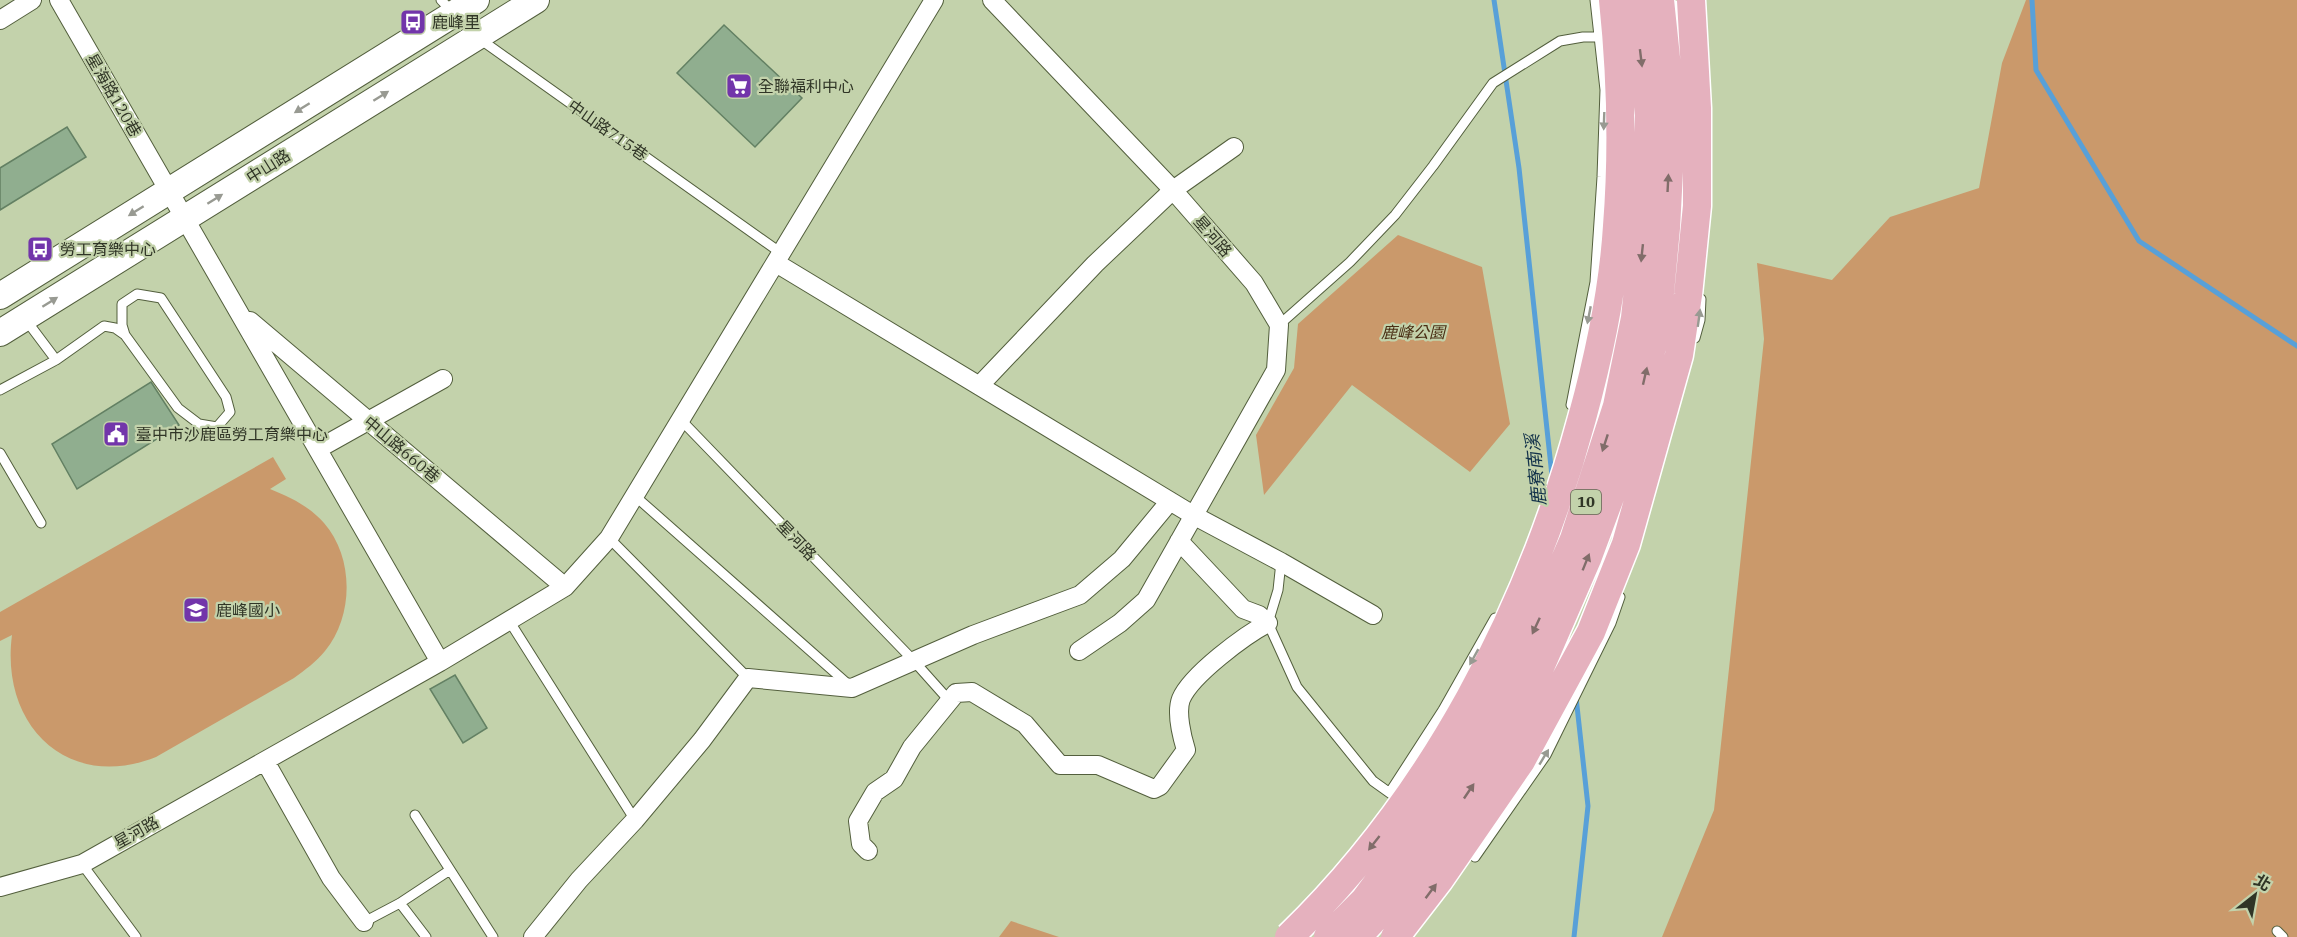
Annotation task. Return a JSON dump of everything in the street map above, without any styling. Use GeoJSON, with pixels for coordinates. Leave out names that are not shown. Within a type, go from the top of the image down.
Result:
{"type":"FeatureCollection","features":[{"type":"Feature","properties":{"kind":"main road"},"geometry":{"type":"LineString","coordinates":[[1289,937],[1330,896],[1375,842],[1418,783],[1450,732],[1488,664],[1513,609],[1539,550],[1565,479],[1593,378],[1608,302],[1617,229],[1622,147],[1620,66],[1613,0]]}},
{"type":"Feature","properties":{"kind":"main road","name":"10"},"geometry":{"type":"LineString","coordinates":[[1328,937],[1364,902],[1441,797],[1499,702],[1536,627],[1574,539],[1617,406],[1638,294],[1645,223],[1648,115],[1636,0]]}},
{"type":"Feature","properties":{"kind":"main road","name":"10"},"geometry":{"type":"LineString","coordinates":[[1357,937],[1397,894],[1471,789],[1522,709],[1587,559],[1629,446],[1657,325],[1666,228],[1671,115],[1660,0]]}},
{"type":"Feature","properties":{"kind":"main road"},"geometry":{"type":"LineString","coordinates":[[1395,937],[1439,880],[1521,761],[1591,632],[1626,544],[1679,355],[1688,295],[1698,206],[1691,0]]}},
{"type":"Feature","properties":{"kind":"street"},"geometry":{"type":"LineString","coordinates":[[0,20],[32,0]]}},
{"type":"Feature","properties":{"kind":"street","name":"星海路120巷"},"geometry":{"type":"LineString","coordinates":[[58,0],[170,190]]}},
{"type":"Feature","properties":{"kind":"street","name":"中山路"},"geometry":{"type":"LineString","coordinates":[[0,296],[170,190],[447,7],[476,0]]}},
{"type":"Feature","properties":{"kind":"street","name":"中山路"},"geometry":{"type":"LineString","coordinates":[[0,333],[537,0]]}},
{"type":"Feature","properties":{"kind":"street","name":"星河路"},"geometry":{"type":"LineString","coordinates":[[0,887],[82,864],[440,662],[565,587],[609,538],[934,0]]}},
{"type":"Feature","properties":{"kind":"street","name":"星河路"},"geometry":{"type":"LineString","coordinates":[[992,0],[1173,190],[1254,283],[1279,325]]}},
{"type":"Feature","properties":{"kind":"street"},"geometry":{"type":"LineString","coordinates":[[980,385],[1095,264],[1173,190],[1234,147]]}},
{"type":"Feature","properties":{"kind":"street","name":"中山路660巷"},"geometry":{"type":"LineString","coordinates":[[170,190],[440,662]]}},
{"type":"Feature","properties":{"kind":"street"},"geometry":{"type":"LineString","coordinates":[[779,258],[980,385],[1193,515],[1281,562],[1372,615]]}},
{"type":"Feature","properties":{"kind":"street","name":"中山路660巷"},"geometry":{"type":"LineString","coordinates":[[239,311],[565,587]]}},
{"type":"Feature","properties":{"kind":"street"},"geometry":{"type":"LineString","coordinates":[[1079,651],[1119,623],[1146,600],[1276,370],[1279,325]]}},
{"type":"Feature","properties":{"kind":"street"},"geometry":{"type":"LineString","coordinates":[[318,449],[443,379]]}},
{"type":"Feature","properties":{"kind":"street"},"geometry":{"type":"LineString","coordinates":[[533,937],[579,880],[635,820],[702,741],[748,678],[852,688],[913,660],[1080,595],[1122,559],[1170,501]]}},
{"type":"Feature","properties":{"kind":"street"},"geometry":{"type":"LineString","coordinates":[[868,851],[861,844],[858,821],[875,792],[894,779],[912,747],[956,693],[972,692],[1025,724],[1060,765],[1098,765],[1154,789],[1160,786],[1186,750],[1181,732],[1180,701],[1194,680],[1252,631],[1268,623],[1259,615],[1243,609],[1179,541]]}},
{"type":"Feature","properties":{"kind":"street"},"geometry":{"type":"LineString","coordinates":[[265,761],[331,878],[364,922]]}},
{"type":"Feature","properties":{"kind":"lane"},"geometry":{"type":"LineString","coordinates":[[1568,418],[1595,282],[1605,90],[1594,0]]}},
{"type":"Feature","properties":{"kind":"lane"},"geometry":{"type":"LineString","coordinates":[[1700,0],[1707,173]]}},
{"type":"Feature","properties":{"kind":"lane","name":"中山路715巷"},"geometry":{"type":"LineString","coordinates":[[447,7],[477,37],[779,258]]}},
{"type":"Feature","properties":{"kind":"lane"},"geometry":{"type":"LineString","coordinates":[[1279,325],[1350,262],[1395,215],[1493,83],[1560,41],[1583,37],[1598,38]]}},
{"type":"Feature","properties":{"kind":"lane"},"geometry":{"type":"LineString","coordinates":[[1705,230],[1707,196]]}},
{"type":"Feature","properties":{"kind":"lane"},"geometry":{"type":"LineString","coordinates":[[1691,353],[1700,320],[1702,286]]}},
{"type":"Feature","properties":{"kind":"lane"},"geometry":{"type":"LineString","coordinates":[[0,390],[56,360],[104,326],[115,328],[126,335],[178,408],[199,424],[217,427],[225,420],[230,412],[226,397],[161,298],[137,294],[122,304],[122,325],[126,335]]}},
{"type":"Feature","properties":{"kind":"lane"},"geometry":{"type":"LineString","coordinates":[[25,318],[56,360]]}},
{"type":"Feature","properties":{"kind":"lane","name":"星河路"},"geometry":{"type":"LineString","coordinates":[[681,420],[946,697],[956,693]]}},
{"type":"Feature","properties":{"kind":"lane"},"geometry":{"type":"LineString","coordinates":[[0,453],[41,523]]}},
{"type":"Feature","properties":{"kind":"lane"},"geometry":{"type":"LineString","coordinates":[[1536,527],[1548,495]]}},
{"type":"Feature","properties":{"kind":"lane"},"geometry":{"type":"LineString","coordinates":[[635,496],[852,688]]}},
{"type":"Feature","properties":{"kind":"lane"},"geometry":{"type":"LineString","coordinates":[[1635,548],[1639,537]]}},
{"type":"Feature","properties":{"kind":"lane"},"geometry":{"type":"LineString","coordinates":[[609,538],[748,678]]}},
{"type":"Feature","properties":{"kind":"lane"},"geometry":{"type":"LineString","coordinates":[[1281,562],[1278,590],[1268,623],[1297,687],[1372,781],[1390,792],[1475,857],[1546,755],[1611,623],[1621,591]]}},
{"type":"Feature","properties":{"kind":"lane"},"geometry":{"type":"LineString","coordinates":[[1390,792],[1443,711],[1499,611]]}},
{"type":"Feature","properties":{"kind":"lane"},"geometry":{"type":"LineString","coordinates":[[508,620],[635,820]]}},
{"type":"Feature","properties":{"kind":"lane"},"geometry":{"type":"LineString","coordinates":[[415,815],[493,937]]}},
{"type":"Feature","properties":{"kind":"lane"},"geometry":{"type":"LineString","coordinates":[[82,864],[136,937]]}},
{"type":"Feature","properties":{"kind":"lane"},"geometry":{"type":"LineString","coordinates":[[364,922],[400,903],[450,870]]}},
{"type":"Feature","properties":{"kind":"lane"},"geometry":{"type":"LineString","coordinates":[[400,903],[426,937]]}},
{"type":"Feature","properties":{"kind":"green space"},"geometry":{"type":"Polygon","coordinates":[[[2026,0],[2297,0],[2297,937],[1662,937],[1714,810],[1764,339],[1757,263],[1832,280],[1890,217],[1979,188],[2002,63],[2026,0]]]}},
{"type":"Feature","properties":{"kind":"green space","name":"鹿峰公園"},"geometry":{"type":"Polygon","coordinates":[[[1398,235],[1482,267],[1510,424],[1470,472],[1352,385],[1264,495],[1256,435],[1294,368],[1298,324],[1398,235]]]}},
{"type":"Feature","properties":{"kind":"green space","name":"鹿峰國小"},"geometry":{"type":"Polygon","coordinates":[[[273,457],[286,479],[270,489],[299,503],[318,517],[334,537],[341,552],[347,587],[345,604],[335,637],[325,651],[294,678],[156,757],[124,766],[95,766],[69,758],[46,743],[29,723],[17,697],[11,668],[12,635],[0,641],[0,612],[273,457]]]}},
{"type":"Feature","properties":{"kind":"green space"},"geometry":{"type":"Polygon","coordinates":[[[1011,921],[1059,937],[999,937],[1011,921]]]}},
{"type":"Feature","properties":{"kind":"building","name":"全聯福利中心"},"geometry":{"type":"Polygon","coordinates":[[[724,25],[802,98],[755,147],[677,73],[724,25]]]}},
{"type":"Feature","properties":{"kind":"building"},"geometry":{"type":"Polygon","coordinates":[[[67,127],[86,157],[0,210],[0,168],[67,127]]]}},
{"type":"Feature","properties":{"kind":"building","name":"臺中市沙鹿區勞工育樂中心"},"geometry":{"type":"Polygon","coordinates":[[[151,382],[179,425],[77,489],[52,444],[151,382]]]}},
{"type":"Feature","properties":{"kind":"building"},"geometry":{"type":"Polygon","coordinates":[[[455,675],[487,728],[463,743],[430,689],[455,675]]]}},
{"type":"Feature","properties":{"kind":"waterway","name":"鹿寮南溪"},"geometry":{"type":"LineString","coordinates":[[1494,0],[1519,168],[1552,476]]}},
{"type":"Feature","properties":{"kind":"waterway"},"geometry":{"type":"LineString","coordinates":[[2032,0],[2036,70],[2139,241],[2297,346]]}},
{"type":"Feature","properties":{"kind":"waterway","name":"鹿寮南溪"},"geometry":{"type":"LineString","coordinates":[[1574,937],[1588,806],[1576,697]]}},
{"type":"Feature","properties":{"kind":"place","name":"鹿峰里"},"geometry":{"type":"Point","coordinates":[413,22]}},
{"type":"Feature","properties":{"kind":"place","name":"全聯福利中心"},"geometry":{"type":"Point","coordinates":[739,86]}},
{"type":"Feature","properties":{"kind":"place","name":"勞工育樂中心"},"geometry":{"type":"Point","coordinates":[40,249]}},
{"type":"Feature","properties":{"kind":"place","name":"臺中市沙鹿區勞工育樂中心"},"geometry":{"type":"Point","coordinates":[116,434]}},
{"type":"Feature","properties":{"kind":"place","name":"鹿峰國小"},"geometry":{"type":"Point","coordinates":[196,610]}}]}
